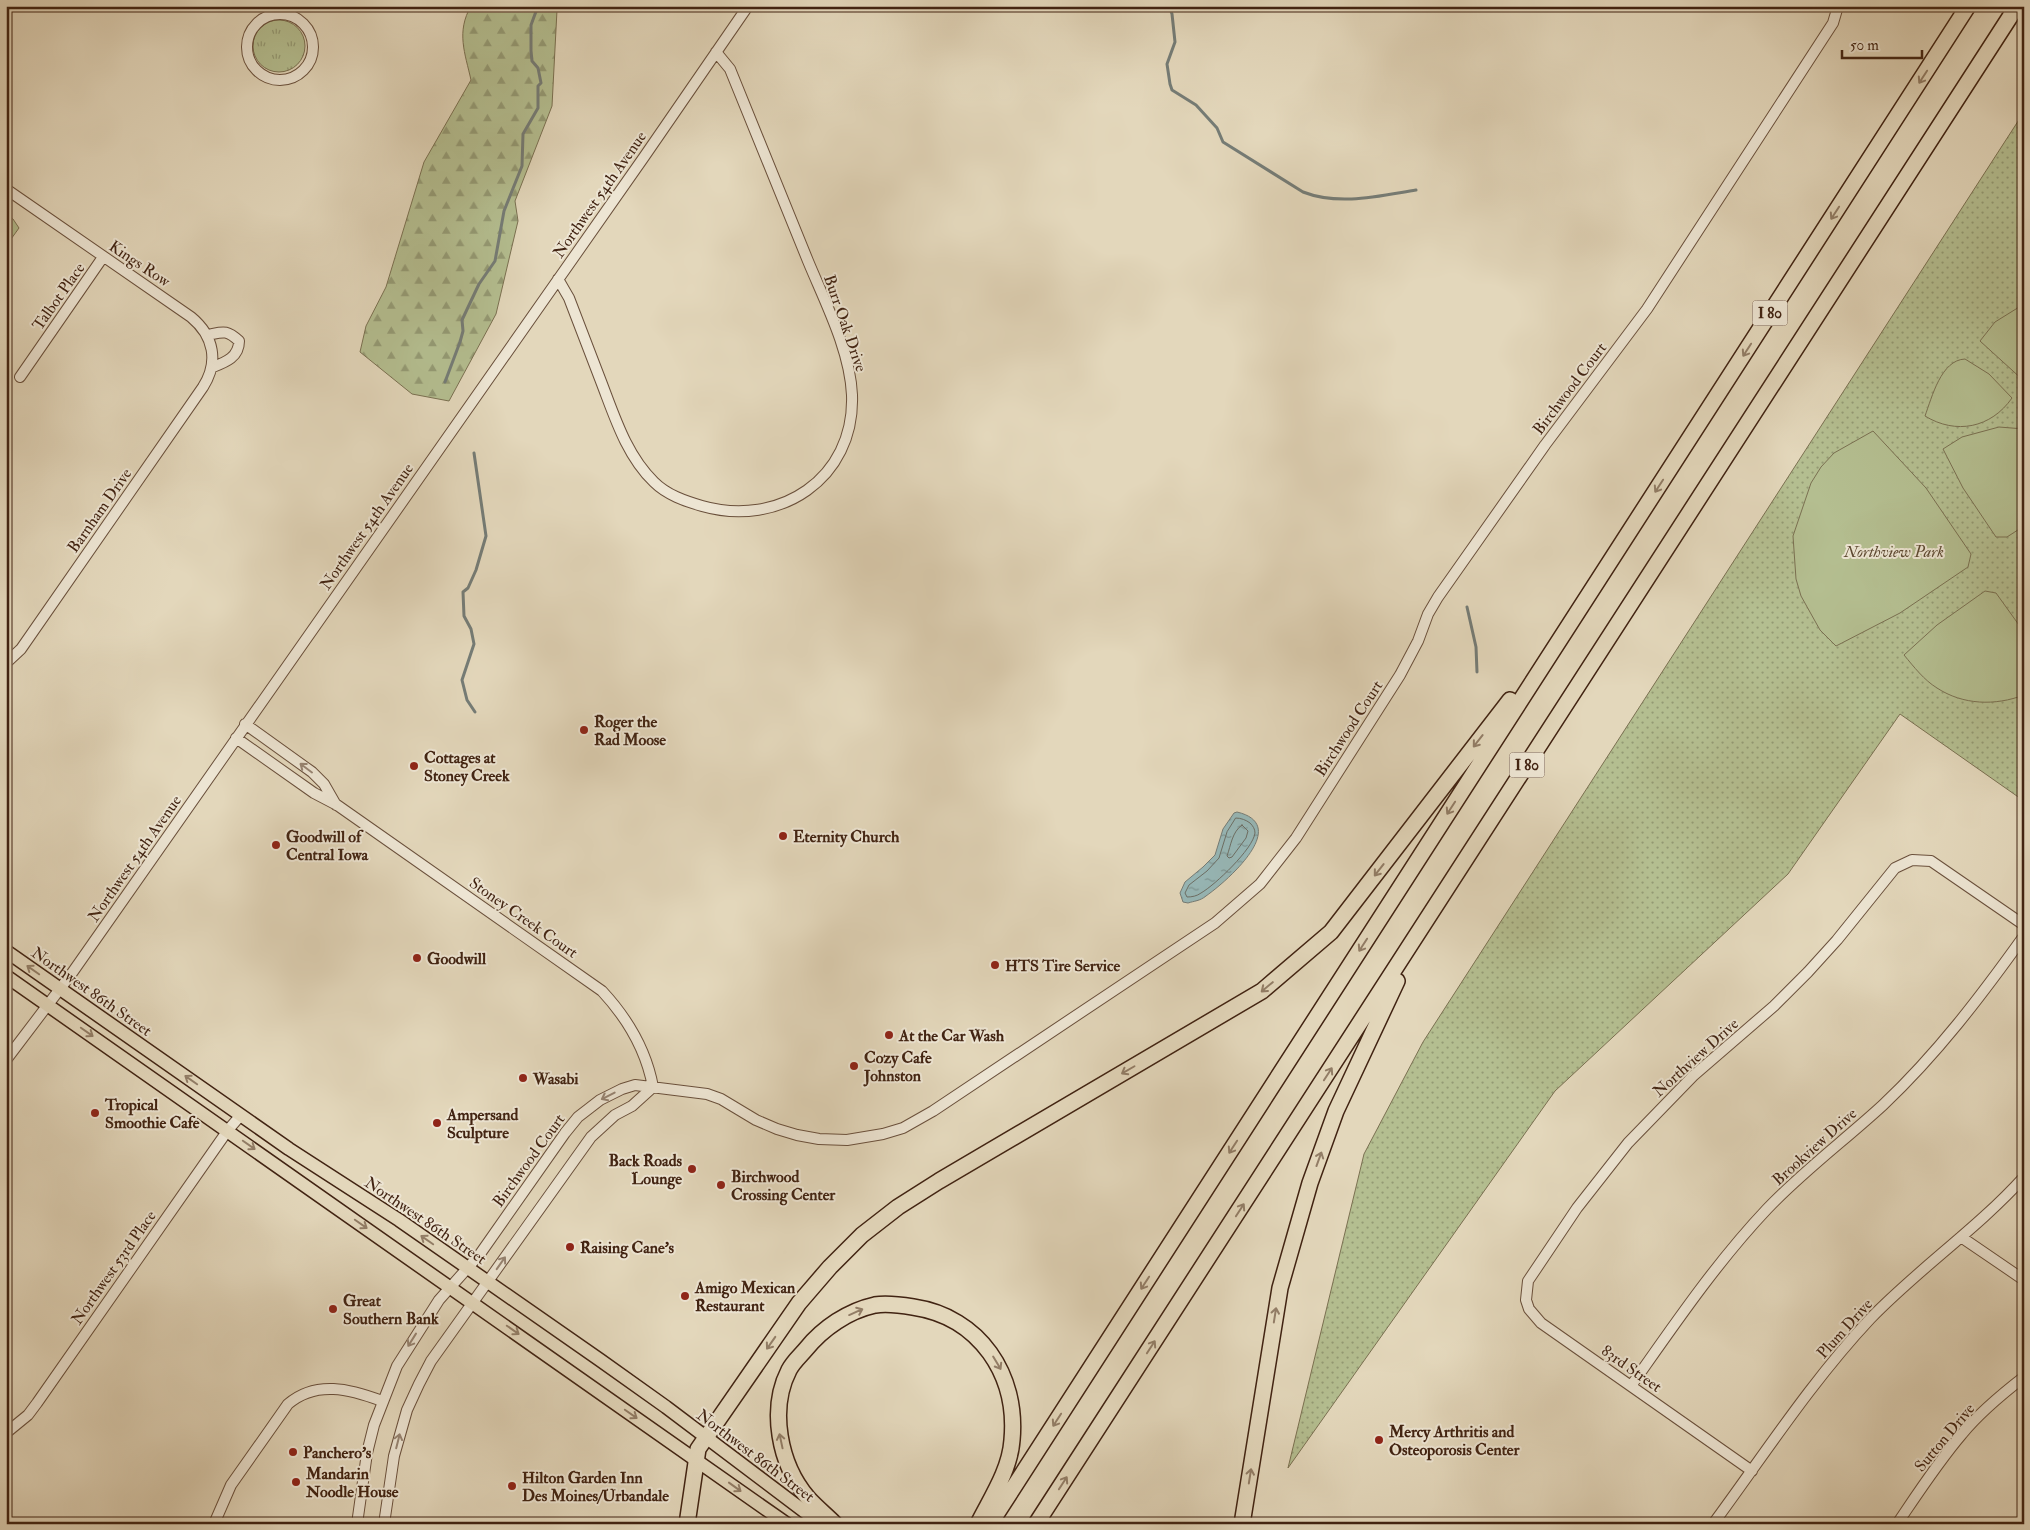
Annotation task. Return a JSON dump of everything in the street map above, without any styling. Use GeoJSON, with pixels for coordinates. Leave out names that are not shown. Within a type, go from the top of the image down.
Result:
{"type":"FeatureCollection","features":[{"type":"Feature","properties":{"kind":"highway","name":"I 80"},"geometry":{"type":"LineString","coordinates":[[990,1524],[1968,6]]}},
{"type":"Feature","properties":{"kind":"highway","name":"I 80"},"geometry":{"type":"LineString","coordinates":[[1036,1524],[2017,6]]}},
{"type":"Feature","properties":{"kind":"highway"},"geometry":{"type":"LineString","coordinates":[[687,1524],[696,1458],[698,1449],[705,1436],[799,1303],[830,1266],[862,1235],[898,1207],[1262,991],[1331,932],[1573,620]]}},
{"type":"Feature","properties":{"kind":"highway"},"geometry":{"type":"LineString","coordinates":[[1242,1524],[1280,1288],[1310,1183],[1336,1111],[1423,927]]}},
{"type":"Feature","properties":{"kind":"highway"},"geometry":{"type":"LineString","coordinates":[[835,1524],[807,1497],[787,1462],[778,1424],[784,1384],[790,1368],[813,1340],[826,1328],[860,1310],[876,1305],[920,1308],[946,1316],[974,1335],[995,1359],[1004,1377],[1011,1397],[1012,1440],[1006,1466],[978,1524]]}},
{"type":"Feature","properties":{"kind":"main road","name":"Northwest 86th Street"},"geometry":{"type":"LineString","coordinates":[[6,951],[240,1115],[488,1282],[705,1436],[821,1524]]}},
{"type":"Feature","properties":{"kind":"main road"},"geometry":{"type":"LineString","coordinates":[[6,976],[696,1458],[786,1524]]}},
{"type":"Feature","properties":{"kind":"street","name":"Northwest 54th Avenue"},"geometry":{"type":"LineString","coordinates":[[6,1060],[60,988],[236,738],[748,6]]}},
{"type":"Feature","properties":{"kind":"street","name":"Birchwood Court"},"geometry":{"type":"LineString","coordinates":[[356,1524],[367,1453],[382,1401],[397,1366],[439,1300],[480,1254],[565,1133],[578,1117],[600,1100],[635,1085],[707,1094],[721,1099],[756,1120],[797,1135],[819,1139],[846,1140],[883,1134],[903,1128],[934,1111],[1195,937],[1239,904],[1260,884],[1296,838],[1400,675],[1418,641],[1428,614],[1438,597],[1546,445],[1647,308],[1834,23],[1838,6]]}},
{"type":"Feature","properties":{"kind":"street"},"geometry":{"type":"LineString","coordinates":[[284,10],[305,23],[313,40],[314,50],[306,69],[298,75],[289,79],[270,78],[253,67],[248,57],[246,45],[249,33],[258,22],[267,15],[284,10]]}},
{"type":"Feature","properties":{"kind":"street","name":"Burr Oak Drive"},"geometry":{"type":"LineString","coordinates":[[558,279],[569,298],[619,427],[643,471],[656,485],[671,495],[687,502],[715,510],[743,512],[777,506],[796,498],[826,474],[844,442],[850,418],[852,395],[848,365],[831,315],[730,69],[716,52]]}},
{"type":"Feature","properties":{"kind":"street","name":"Kings Row"},"geometry":{"type":"LineString","coordinates":[[6,188],[191,317],[200,324],[207,335]]}},
{"type":"Feature","properties":{"kind":"street","name":"Talbot Place"},"geometry":{"type":"LineString","coordinates":[[20,377],[103,257]]}},
{"type":"Feature","properties":{"kind":"street"},"geometry":{"type":"LineString","coordinates":[[224,331],[230,333],[239,341],[237,353],[232,358],[213,367],[207,335],[224,331]]}},
{"type":"Feature","properties":{"kind":"street","name":"Barnham Drive"},"geometry":{"type":"LineString","coordinates":[[6,662],[21,649],[203,387],[213,367]]}},
{"type":"Feature","properties":{"kind":"street"},"geometry":{"type":"LineString","coordinates":[[6,672],[6,684]]}},
{"type":"Feature","properties":{"kind":"street","name":"Stoney Creek Court"},"geometry":{"type":"LineString","coordinates":[[245,724],[312,772],[324,784],[337,806]]}},
{"type":"Feature","properties":{"kind":"street","name":"Stoney Creek Court"},"geometry":{"type":"LineString","coordinates":[[236,738],[602,991],[620,1012],[639,1040],[653,1087]]}},
{"type":"Feature","properties":{"kind":"street","name":"Northview Drive"},"geometry":{"type":"LineString","coordinates":[[1532,1272],[1594,1185],[1634,1137],[1693,1076],[1774,1006],[1808,972],[1860,914],[1889,875],[1903,863],[1912,860],[1931,861],[2024,925]]}},
{"type":"Feature","properties":{"kind":"street","name":"Brookview Drive"},"geometry":{"type":"LineString","coordinates":[[1631,1386],[1686,1308],[1739,1240],[1801,1176],[1882,1105],[1914,1074],[1970,1010],[2024,936]]}},
{"type":"Feature","properties":{"kind":"street"},"geometry":{"type":"LineString","coordinates":[[384,1524],[394,1456],[407,1410],[431,1361],[590,1137],[615,1115],[632,1106],[653,1087]]}},
{"type":"Feature","properties":{"kind":"street","name":"Northwest 53rd Place"},"geometry":{"type":"LineString","coordinates":[[6,1432],[28,1415],[37,1403],[240,1115]]}},
{"type":"Feature","properties":{"kind":"street","name":"Plum Drive"},"geometry":{"type":"LineString","coordinates":[[1712,1524],[1810,1389],[1843,1350],[1906,1284],[1961,1237],[2024,1177]]}},
{"type":"Feature","properties":{"kind":"street"},"geometry":{"type":"LineString","coordinates":[[1961,1237],[2024,1280]]}},
{"type":"Feature","properties":{"kind":"street","name":"83rd Street"},"geometry":{"type":"LineString","coordinates":[[1532,1272],[1526,1290],[1526,1300],[1535,1317],[1752,1471]]}},
{"type":"Feature","properties":{"kind":"street","name":"Sutton Drive"},"geometry":{"type":"LineString","coordinates":[[1897,1524],[1938,1464],[1962,1433],[1982,1412],[2024,1376]]}},
{"type":"Feature","properties":{"kind":"street"},"geometry":{"type":"LineString","coordinates":[[214,1524],[232,1485],[288,1404],[296,1396],[322,1388],[334,1388],[360,1393],[382,1401]]}},
{"type":"Feature","properties":{"kind":"green space"},"geometry":{"type":"Polygon","coordinates":[[[471,6],[559,6],[557,10],[552,106],[515,201],[518,221],[496,314],[449,401],[412,394],[360,352],[366,326],[386,287],[424,162],[471,80],[464,52],[463,34],[466,16],[471,6]]]}},
{"type":"Feature","properties":{"kind":"green space"},"geometry":{"type":"Polygon","coordinates":[[[279,20],[289,22],[297,28],[303,36],[305,46],[303,56],[297,64],[289,70],[279,72],[269,70],[261,64],[255,56],[253,46],[255,36],[261,28],[269,22],[279,20]]]}},
{"type":"Feature","properties":{"kind":"green space","name":"Northview Park"},"geometry":{"type":"Polygon","coordinates":[[[2024,112],[2024,801],[1900,714],[1788,874],[1555,1091],[1288,1468],[1364,1154],[1423,1042],[2024,112]]]}},
{"type":"Feature","properties":{"kind":"green space"},"geometry":{"type":"Polygon","coordinates":[[[6,215],[13,219],[19,228],[6,246],[6,215]]]}},
{"type":"Feature","properties":{"kind":"green space"},"geometry":{"type":"Polygon","coordinates":[[[2024,304],[2024,381],[1980,341],[1995,322],[2024,304]]]}},
{"type":"Feature","properties":{"kind":"green space"},"geometry":{"type":"Polygon","coordinates":[[[1965,359],[1989,374],[2012,398],[1994,416],[1972,425],[1961,427],[1949,425],[1925,416],[1934,390],[1944,372],[1957,361],[1965,359]]]}},
{"type":"Feature","properties":{"kind":"green space"},"geometry":{"type":"Polygon","coordinates":[[[1999,427],[2024,429],[2024,526],[2007,537],[1996,537],[1963,488],[1943,449],[1962,437],[1999,427]]]}},
{"type":"Feature","properties":{"kind":"green space","name":"Northview Park"},"geometry":{"type":"Polygon","coordinates":[[[1873,431],[1926,488],[1971,554],[1968,567],[1900,613],[1836,646],[1820,630],[1801,596],[1796,579],[1793,536],[1811,483],[1821,467],[1834,453],[1873,431]]]}},
{"type":"Feature","properties":{"kind":"green space"},"geometry":{"type":"Polygon","coordinates":[[[1985,591],[1996,593],[2024,632],[2024,695],[2013,699],[1979,702],[1968,701],[1947,694],[1919,673],[1904,655],[1937,625],[1985,591]]]}},
{"type":"Feature","properties":{"kind":"water"},"geometry":{"type":"Polygon","coordinates":[[[1237,812],[1252,819],[1258,829],[1257,841],[1250,854],[1227,879],[1204,898],[1188,903],[1183,902],[1180,893],[1185,882],[1215,855],[1223,829],[1234,813],[1237,812]]]}},
{"type":"Feature","properties":{"kind":"waterway"},"geometry":{"type":"LineString","coordinates":[[445,382],[460,342],[463,331],[462,320],[479,284],[495,261],[504,211],[522,166],[523,134],[538,108],[538,86],[541,83],[538,68],[532,61],[531,51],[531,25],[538,6]]}},
{"type":"Feature","properties":{"kind":"waterway"},"geometry":{"type":"LineString","coordinates":[[1169,6],[1172,14],[1175,42],[1167,64],[1172,90],[1196,105],[1217,128],[1223,142],[1303,192],[1317,196],[1345,199],[1373,197],[1416,190]]}},
{"type":"Feature","properties":{"kind":"waterway"},"geometry":{"type":"LineString","coordinates":[[474,453],[486,536],[476,570],[468,588],[463,592],[464,616],[471,629],[474,644],[462,680],[467,700],[475,712]]}},
{"type":"Feature","properties":{"kind":"waterway"},"geometry":{"type":"LineString","coordinates":[[1467,607],[1476,647],[1477,672]]}},
{"type":"Feature","properties":{"kind":"place","name":"Roger the Rad Moose"},"geometry":{"type":"Point","coordinates":[584,730]}},
{"type":"Feature","properties":{"kind":"place","name":"Cottages at Stoney Creek"},"geometry":{"type":"Point","coordinates":[414,766]}},
{"type":"Feature","properties":{"kind":"place","name":"Eternity Church"},"geometry":{"type":"Point","coordinates":[783,836]}},
{"type":"Feature","properties":{"kind":"place","name":"Goodwill of Central Iowa"},"geometry":{"type":"Point","coordinates":[276,845]}},
{"type":"Feature","properties":{"kind":"place","name":"Goodwill"},"geometry":{"type":"Point","coordinates":[417,958]}},
{"type":"Feature","properties":{"kind":"place","name":"HTS Tire Service"},"geometry":{"type":"Point","coordinates":[995,965]}},
{"type":"Feature","properties":{"kind":"place","name":"At the Car Wash"},"geometry":{"type":"Point","coordinates":[889,1035]}},
{"type":"Feature","properties":{"kind":"place","name":"Cozy Cafe Johnston"},"geometry":{"type":"Point","coordinates":[854,1066]}},
{"type":"Feature","properties":{"kind":"place","name":"Wasabi"},"geometry":{"type":"Point","coordinates":[523,1078]}},
{"type":"Feature","properties":{"kind":"place","name":"Tropical Smoothie Cafe"},"geometry":{"type":"Point","coordinates":[95,1113]}},
{"type":"Feature","properties":{"kind":"place","name":"Ampersand Sculpture"},"geometry":{"type":"Point","coordinates":[437,1123]}},
{"type":"Feature","properties":{"kind":"place","name":"Back Roads Lounge"},"geometry":{"type":"Point","coordinates":[692,1169]}},
{"type":"Feature","properties":{"kind":"place","name":"Birchwood Crossing Center"},"geometry":{"type":"Point","coordinates":[721,1185]}},
{"type":"Feature","properties":{"kind":"place","name":"Raising Cane's"},"geometry":{"type":"Point","coordinates":[570,1247]}},
{"type":"Feature","properties":{"kind":"place","name":"Amigo Mexican Restaurant"},"geometry":{"type":"Point","coordinates":[685,1296]}},
{"type":"Feature","properties":{"kind":"place","name":"Great Southern Bank"},"geometry":{"type":"Point","coordinates":[333,1309]}},
{"type":"Feature","properties":{"kind":"place","name":"Mercy Arthritis and Osteoporosis Center"},"geometry":{"type":"Point","coordinates":[1379,1440]}},
{"type":"Feature","properties":{"kind":"place","name":"Panchero's"},"geometry":{"type":"Point","coordinates":[293,1452]}},
{"type":"Feature","properties":{"kind":"place","name":"Mandarin Noodle House"},"geometry":{"type":"Point","coordinates":[296,1482]}},
{"type":"Feature","properties":{"kind":"place","name":"Hilton Garden Inn Des Moines/Urbandale"},"geometry":{"type":"Point","coordinates":[512,1486]}}]}
